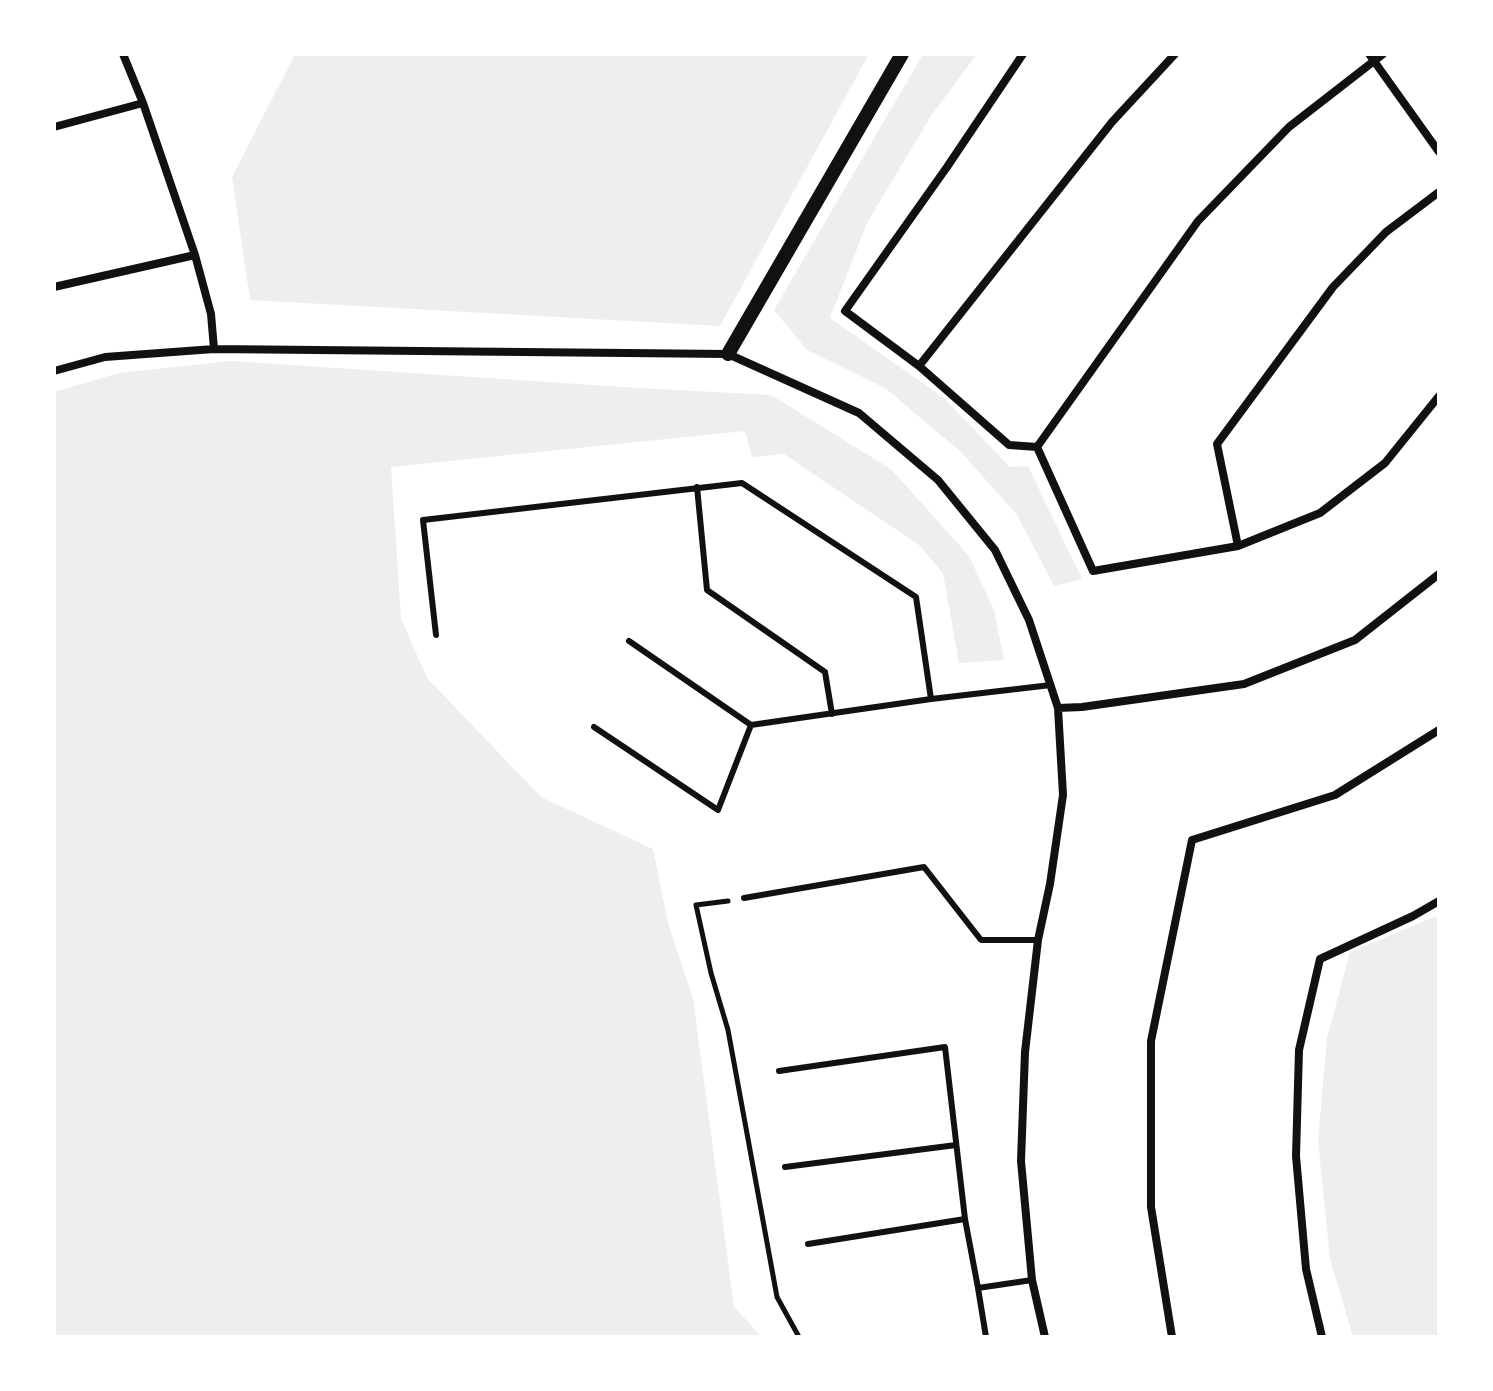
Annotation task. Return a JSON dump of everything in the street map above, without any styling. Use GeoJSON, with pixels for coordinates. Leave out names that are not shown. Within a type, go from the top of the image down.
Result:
{"type":"FeatureCollection","features":[{"type":"Feature","properties":{"kind":"street"},"geometry":{"type":"LineString","coordinates":[[123,54],[195,255],[211,314],[214,349]]}},
{"type":"Feature","properties":{"kind":"street"},"geometry":{"type":"LineString","coordinates":[[728,354],[902,54]]}},
{"type":"Feature","properties":{"kind":"street"},"geometry":{"type":"LineString","coordinates":[[1023,54],[845,311],[919,366],[1009,445],[1037,447]]}},
{"type":"Feature","properties":{"kind":"street"},"geometry":{"type":"LineString","coordinates":[[919,366],[1112,122],[1175,54]]}},
{"type":"Feature","properties":{"kind":"street"},"geometry":{"type":"LineString","coordinates":[[1037,447],[1198,221],[1289,127],[1371,57],[1383,54]]}},
{"type":"Feature","properties":{"kind":"street"},"geometry":{"type":"LineString","coordinates":[[1371,57],[1439,152]]}},
{"type":"Feature","properties":{"kind":"street"},"geometry":{"type":"LineString","coordinates":[[54,127],[143,103]]}},
{"type":"Feature","properties":{"kind":"street"},"geometry":{"type":"LineString","coordinates":[[1238,546],[1217,444],[1333,287],[1386,232],[1439,192]]}},
{"type":"Feature","properties":{"kind":"street"},"geometry":{"type":"LineString","coordinates":[[54,287],[195,255]]}},
{"type":"Feature","properties":{"kind":"street"},"geometry":{"type":"LineString","coordinates":[[54,371],[105,357],[214,349],[728,354],[859,413],[938,480],[995,550],[1029,620],[1058,708],[1063,795],[1038,940],[1025,1052],[1021,1161],[1032,1280],[1045,1337]]}},
{"type":"Feature","properties":{"kind":"street"},"geometry":{"type":"LineString","coordinates":[[1037,447],[1093,571],[1238,546],[1320,513],[1385,463],[1439,396]]}},
{"type":"Feature","properties":{"kind":"street"},"geometry":{"type":"LineString","coordinates":[[1058,708],[1244,684],[1355,640],[1439,574]]}},
{"type":"Feature","properties":{"kind":"street"},"geometry":{"type":"LineString","coordinates":[[1172,1337],[1151,1207],[1151,1041],[1192,840],[1335,795],[1439,730]]}},
{"type":"Feature","properties":{"kind":"street"},"geometry":{"type":"LineString","coordinates":[[1322,1337],[1306,1269],[1296,1156],[1299,1050],[1320,959],[1439,901]]}},
{"type":"Feature","properties":{"kind":"lane"},"geometry":{"type":"LineString","coordinates":[[436,635],[423,520],[742,483],[916,597],[931,699]]}},
{"type":"Feature","properties":{"kind":"lane"},"geometry":{"type":"LineString","coordinates":[[697,487],[707,590],[825,672],[832,714]]}},
{"type":"Feature","properties":{"kind":"lane"},"geometry":{"type":"LineString","coordinates":[[629,641],[751,725],[1051,685]]}},
{"type":"Feature","properties":{"kind":"lane"},"geometry":{"type":"LineString","coordinates":[[594,727],[718,810],[751,725]]}},
{"type":"Feature","properties":{"kind":"lane"},"geometry":{"type":"LineString","coordinates":[[744,898],[924,867],[981,940],[1038,940]]}},
{"type":"Feature","properties":{"kind":"lane"},"geometry":{"type":"LineString","coordinates":[[779,1071],[945,1047],[965,1219],[986,1337]]}},
{"type":"Feature","properties":{"kind":"lane"},"geometry":{"type":"LineString","coordinates":[[785,1167],[956,1145]]}},
{"type":"Feature","properties":{"kind":"lane"},"geometry":{"type":"LineString","coordinates":[[808,1244],[965,1219]]}},
{"type":"Feature","properties":{"kind":"lane"},"geometry":{"type":"LineString","coordinates":[[978,1288],[1032,1280]]}},
{"type":"Feature","properties":{"kind":"path"},"geometry":{"type":"LineString","coordinates":[[744,898],[696,905],[728,1030],[777,1297],[799,1337]]}},
{"type":"Feature","properties":{"kind":"shaded area"},"geometry":{"type":"Polygon","coordinates":[[[295,54],[869,54],[720,326],[250,300],[232,177],[295,54]]]}},
{"type":"Feature","properties":{"kind":"shaded area"},"geometry":{"type":"Polygon","coordinates":[[[923,54],[977,54],[931,116],[867,223],[830,318],[944,398],[1010,467],[1028,466],[1082,579],[1054,586],[1017,515],[961,452],[885,388],[807,350],[774,310],[923,54]]]}},
{"type":"Feature","properties":{"kind":"shaded area"},"geometry":{"type":"Polygon","coordinates":[[[231,361],[771,395],[891,469],[969,556],[994,610],[1004,660],[959,663],[943,573],[919,545],[784,454],[752,457],[745,431],[391,467],[401,618],[427,678],[541,797],[653,849],[669,927],[693,998],[734,1307],[762,1337],[54,1337],[54,392],[119,373],[231,361]]]}},
{"type":"Feature","properties":{"kind":"shaded area"},"geometry":{"type":"Polygon","coordinates":[[[1439,915],[1439,1337],[1353,1337],[1330,1259],[1318,1140],[1327,1038],[1350,952],[1439,915]]]}}]}
